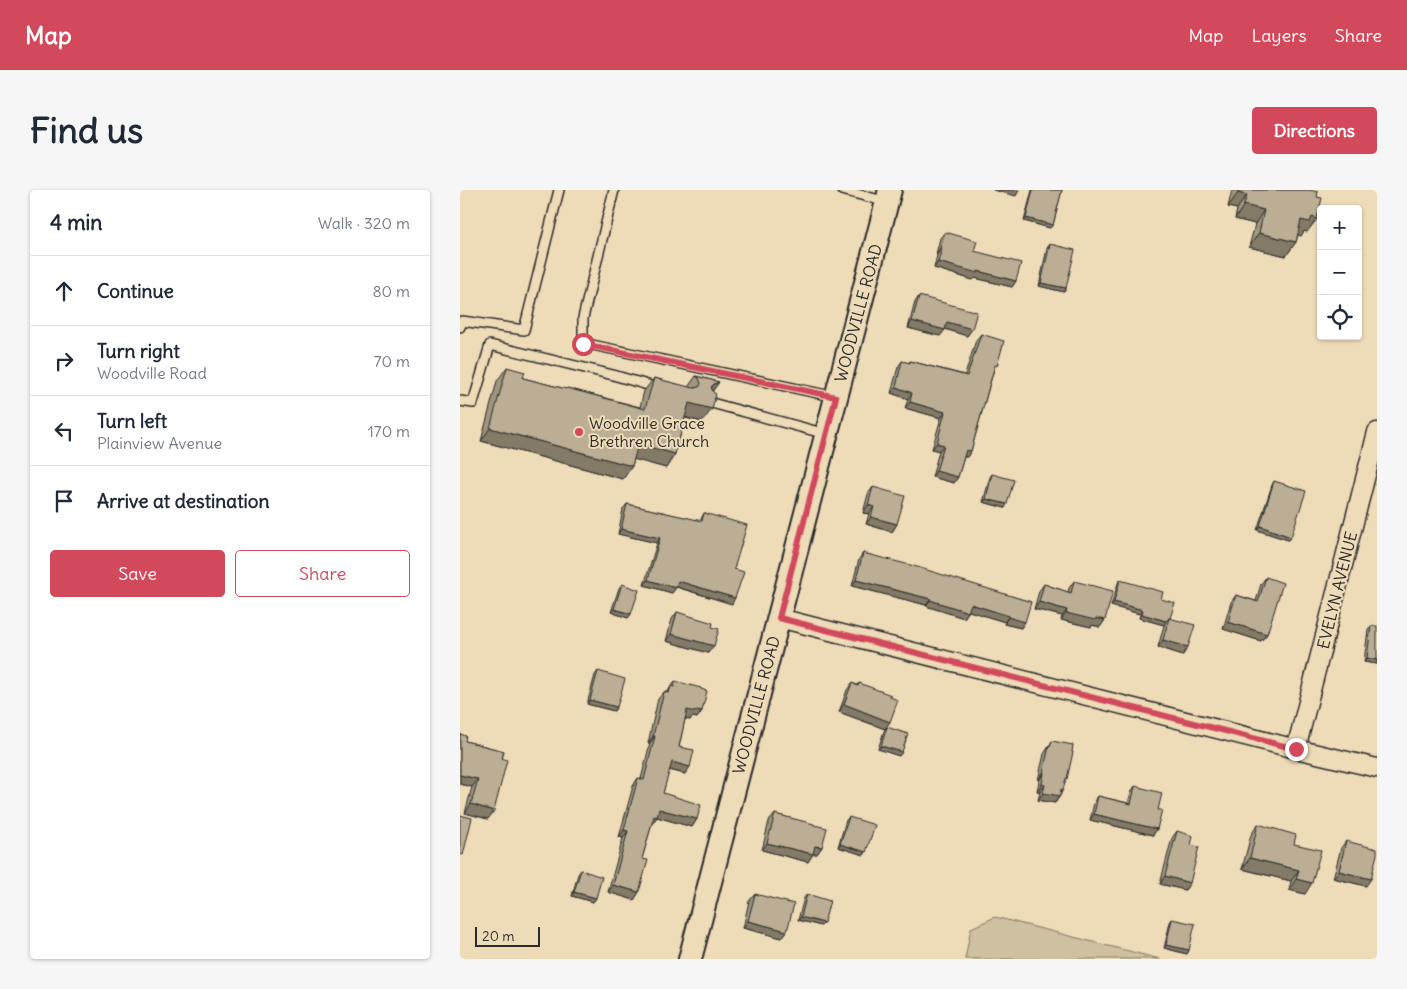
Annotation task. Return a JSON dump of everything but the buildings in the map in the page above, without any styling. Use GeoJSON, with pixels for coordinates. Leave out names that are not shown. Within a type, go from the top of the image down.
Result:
{"type":"FeatureCollection","features":[{"type":"Feature","properties":{"kind":"street","name":"WOODVILLE ROAD"},"geometry":{"type":"LineString","coordinates":[[690,959],[889,196]]}},
{"type":"Feature","properties":{"kind":"street","name":"EVELYN AVENUE"},"geometry":{"type":"LineString","coordinates":[[1296,749],[1377,432]]}},
{"type":"Feature","properties":{"kind":"street"},"geometry":{"type":"LineString","coordinates":[[779,618],[1377,768]]}},
{"type":"Feature","properties":{"kind":"lane"},"geometry":{"type":"LineString","coordinates":[[460,327],[462,321],[524,330],[559,190]]}},
{"type":"Feature","properties":{"kind":"lane"},"geometry":{"type":"LineString","coordinates":[[614,190],[583,318],[583,344],[836,397]]}},
{"type":"Feature","properties":{"kind":"lane"},"geometry":{"type":"LineString","coordinates":[[842,190],[889,196]]}},
{"type":"Feature","properties":{"kind":"lane"},"geometry":{"type":"LineString","coordinates":[[460,401],[473,403],[490,345],[612,375],[667,391]]}},
{"type":"Feature","properties":{"kind":"lane"},"geometry":{"type":"LineString","coordinates":[[708,402],[826,434]]}},
{"type":"Feature","properties":{"kind":"shaded area"},"geometry":{"type":"Polygon","coordinates":[[[995,917],[1160,959],[965,959],[971,928],[995,917]]]}},
{"type":"Feature","properties":{"kind":"place","name":"Woodville Grace Brethren Church"},"geometry":{"type":"Point","coordinates":[579,432]}},
{"type":"Feature","properties":{"kind":"route"},"geometry":{"type":"LineString","coordinates":[[583,344],[836,397],[779,618],[1296,749]]}}]}
